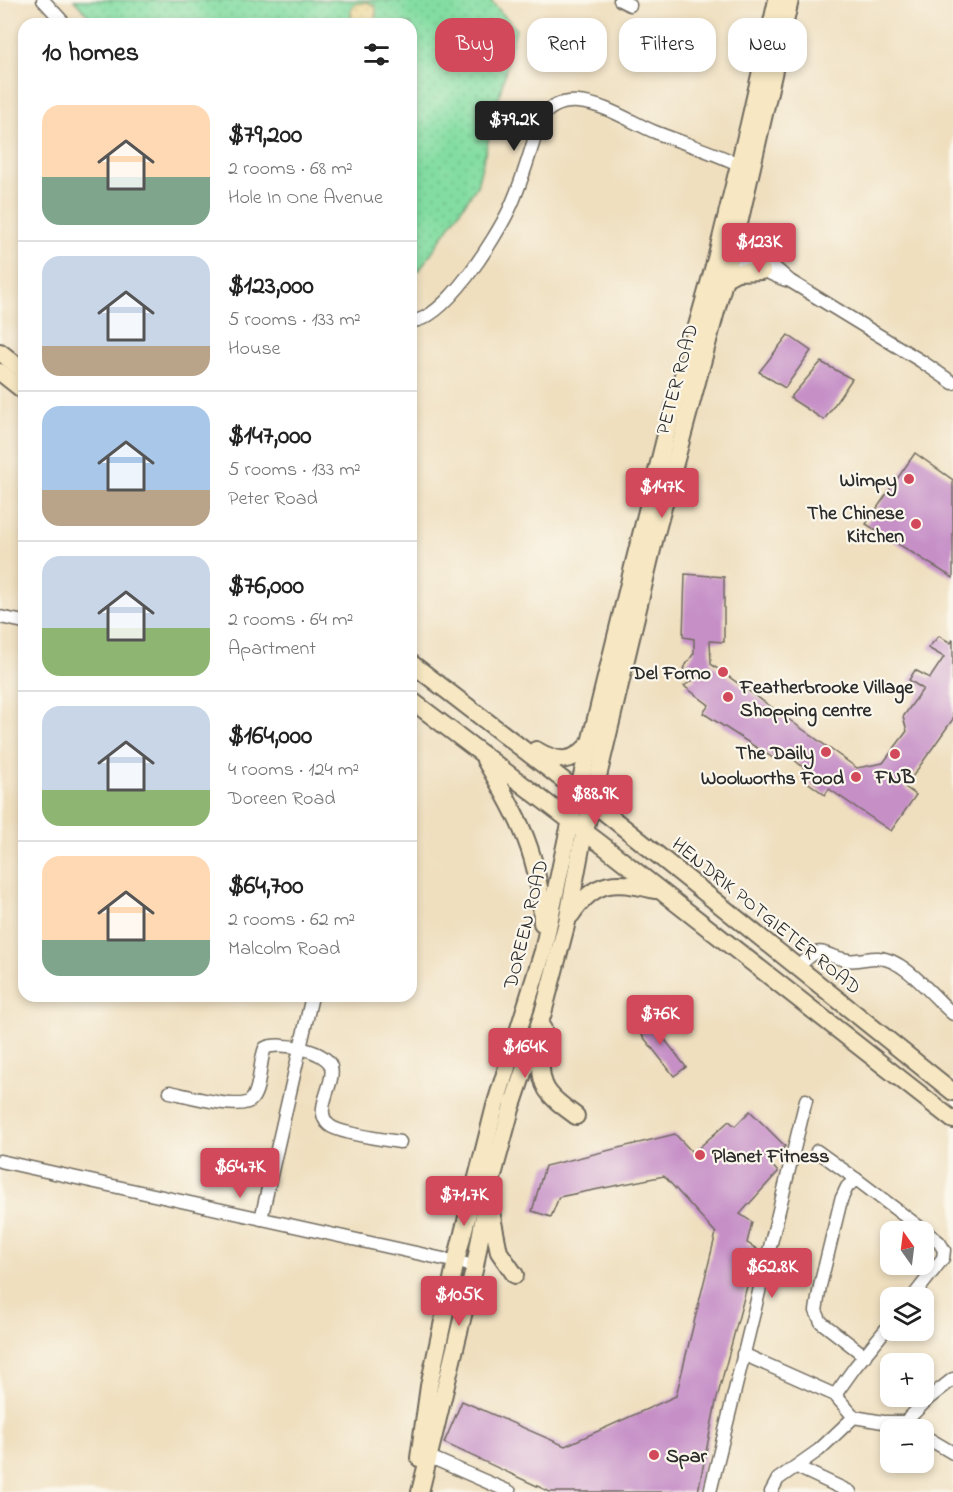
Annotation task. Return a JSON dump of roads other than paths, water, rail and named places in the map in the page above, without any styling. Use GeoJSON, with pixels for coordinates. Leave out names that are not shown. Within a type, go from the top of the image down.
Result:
{"type":"FeatureCollection","features":[{"type":"Feature","properties":{"kind":"main road","name":"PETER ROAD"},"geometry":{"type":"LineString","coordinates":[[745,168],[777,0]]}},
{"type":"Feature","properties":{"kind":"main road","name":"PETER ROAD"},"geometry":{"type":"LineString","coordinates":[[579,793],[654,481],[726,245],[789,0]]}},
{"type":"Feature","properties":{"kind":"main road","name":"PETER ROAD"},"geometry":{"type":"LineString","coordinates":[[585,832],[655,537],[724,279],[726,245]]}},
{"type":"Feature","properties":{"kind":"main road"},"geometry":{"type":"LineString","coordinates":[[724,279],[737,272],[762,271]]}},
{"type":"Feature","properties":{"kind":"main road"},"geometry":{"type":"LineString","coordinates":[[0,352],[18,366]]}},
{"type":"Feature","properties":{"kind":"main road"},"geometry":{"type":"LineString","coordinates":[[0,372],[18,386]]}},
{"type":"Feature","properties":{"kind":"main road","name":"HENDRIK POTGIETER ROAD"},"geometry":{"type":"LineString","coordinates":[[417,667],[593,803],[953,1092]]}},
{"type":"Feature","properties":{"kind":"main road"},"geometry":{"type":"LineString","coordinates":[[417,705],[572,821],[953,1120]]}},
{"type":"Feature","properties":{"kind":"main road"},"geometry":{"type":"LineString","coordinates":[[477,712],[534,748],[559,760],[580,753],[592,738]]}},
{"type":"Feature","properties":{"kind":"main road"},"geometry":{"type":"LineString","coordinates":[[480,753],[519,819],[534,858],[542,906],[543,951]]}},
{"type":"Feature","properties":{"kind":"main road","name":"DOREEN ROAD"},"geometry":{"type":"LineString","coordinates":[[420,1492],[429,1386],[456,1262],[495,1106],[543,951],[579,793]]}},
{"type":"Feature","properties":{"kind":"main road","name":"DOREEN ROAD"},"geometry":{"type":"LineString","coordinates":[[410,1492],[425,1454],[475,1266],[488,1194],[511,1109],[543,1013],[567,922],[585,832]]}},
{"type":"Feature","properties":{"kind":"main road"},"geometry":{"type":"LineString","coordinates":[[567,922],[585,898],[602,887],[624,883],[662,892]]}},
{"type":"Feature","properties":{"kind":"main road"},"geometry":{"type":"LineString","coordinates":[[543,1013],[541,1068],[544,1085],[549,1094],[576,1116]]}},
{"type":"Feature","properties":{"kind":"main road"},"geometry":{"type":"LineString","coordinates":[[488,1194],[500,1252],[515,1275]]}},
{"type":"Feature","properties":{"kind":"street"},"geometry":{"type":"LineString","coordinates":[[43,0],[60,18]]}},
{"type":"Feature","properties":{"kind":"street"},"geometry":{"type":"LineString","coordinates":[[417,321],[436,310],[452,296],[476,264],[510,208],[541,118],[547,110],[554,106],[578,102],[603,109],[745,168]]}},
{"type":"Feature","properties":{"kind":"street"},"geometry":{"type":"LineString","coordinates":[[726,245],[762,271],[789,281]]}},
{"type":"Feature","properties":{"kind":"street"},"geometry":{"type":"LineString","coordinates":[[726,245],[763,258],[789,281],[953,383]]}},
{"type":"Feature","properties":{"kind":"street"},"geometry":{"type":"LineString","coordinates":[[0,617],[18,621]]}},
{"type":"Feature","properties":{"kind":"street"},"geometry":{"type":"LineString","coordinates":[[798,967],[815,952],[823,952],[849,961],[879,958],[888,960],[928,987],[953,1014]]}},
{"type":"Feature","properties":{"kind":"street"},"geometry":{"type":"LineString","coordinates":[[261,1219],[311,1002]]}},
{"type":"Feature","properties":{"kind":"street"},"geometry":{"type":"LineString","coordinates":[[170,1092],[233,1104],[247,1102],[252,1099],[256,1089],[265,1048],[280,1045],[323,1056],[332,1069],[323,1107],[324,1118],[329,1125],[339,1130],[400,1142]]}},
{"type":"Feature","properties":{"kind":"street"},"geometry":{"type":"LineString","coordinates":[[710,1492],[806,1100]]}},
{"type":"Feature","properties":{"kind":"street"},"geometry":{"type":"LineString","coordinates":[[817,1151],[939,1242],[942,1246],[943,1258],[921,1287]]}},
{"type":"Feature","properties":{"kind":"street"},"geometry":{"type":"LineString","coordinates":[[0,1161],[475,1266]]}},
{"type":"Feature","properties":{"kind":"street"},"geometry":{"type":"LineString","coordinates":[[856,1179],[847,1187],[841,1200],[816,1311],[821,1322],[865,1356]]}},
{"type":"Feature","properties":{"kind":"street"},"geometry":{"type":"LineString","coordinates":[[835,1395],[880,1337]]}},
{"type":"Feature","properties":{"kind":"street"},"geometry":{"type":"LineString","coordinates":[[743,1354],[835,1395],[854,1417],[880,1421]]}},
{"type":"Feature","properties":{"kind":"street"},"geometry":{"type":"LineString","coordinates":[[908,1419],[953,1379]]}},
{"type":"Feature","properties":{"kind":"street"},"geometry":{"type":"LineString","coordinates":[[771,1492],[778,1479],[819,1450],[854,1417]]}},
{"type":"Feature","properties":{"kind":"street"},"geometry":{"type":"LineString","coordinates":[[934,1442],[953,1453]]}},
{"type":"Feature","properties":{"kind":"street"},"geometry":{"type":"LineString","coordinates":[[425,1454],[510,1492]]}},
{"type":"Feature","properties":{"kind":"street"},"geometry":{"type":"LineString","coordinates":[[797,1467],[850,1492]]}},
{"type":"Feature","properties":{"kind":"place","name":"Wimpy"},"geometry":{"type":"Point","coordinates":[909,479]}},
{"type":"Feature","properties":{"kind":"place","name":"The Chinese Kitchen"},"geometry":{"type":"Point","coordinates":[916,524]}},
{"type":"Feature","properties":{"kind":"place","name":"Del Forno"},"geometry":{"type":"Point","coordinates":[723,672]}},
{"type":"Feature","properties":{"kind":"place","name":"Featherbrooke Village Shopping centre"},"geometry":{"type":"Point","coordinates":[728,697]}},
{"type":"Feature","properties":{"kind":"place","name":"The Daily"},"geometry":{"type":"Point","coordinates":[826,752]}},
{"type":"Feature","properties":{"kind":"place","name":"FNB"},"geometry":{"type":"Point","coordinates":[895,754]}},
{"type":"Feature","properties":{"kind":"place","name":"Woolworths Food"},"geometry":{"type":"Point","coordinates":[856,777]}},
{"type":"Feature","properties":{"kind":"place","name":"Planet Fitness"},"geometry":{"type":"Point","coordinates":[700,1155]}},
{"type":"Feature","properties":{"kind":"place","name":"Spar"},"geometry":{"type":"Point","coordinates":[654,1455]}}]}
